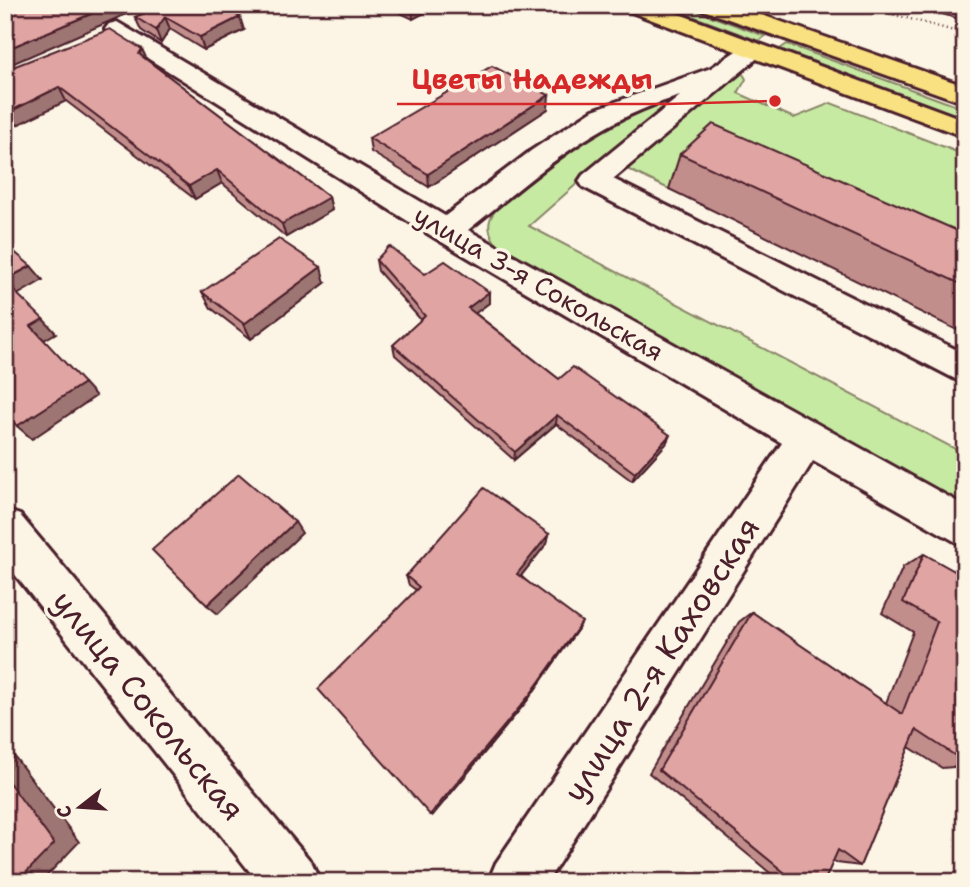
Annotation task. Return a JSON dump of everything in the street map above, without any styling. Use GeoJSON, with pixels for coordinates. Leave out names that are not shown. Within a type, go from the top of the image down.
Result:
{"type":"FeatureCollection","features":[{"type":"Feature","properties":{"kind":"main road"},"geometry":{"type":"LineString","coordinates":[[634,5],[965,128]]}},
{"type":"Feature","properties":{"kind":"main road"},"geometry":{"type":"LineString","coordinates":[[710,5],[965,95]]}},
{"type":"Feature","properties":{"kind":"street","name":"улица 3-я Сокольская"},"geometry":{"type":"LineString","coordinates":[[116,30],[446,231],[965,528]]}},
{"type":"Feature","properties":{"kind":"street"},"geometry":{"type":"LineString","coordinates":[[753,50],[593,181],[965,370]]}},
{"type":"Feature","properties":{"kind":"street"},"geometry":{"type":"LineString","coordinates":[[446,231],[602,116],[645,97],[721,75]]}},
{"type":"Feature","properties":{"kind":"street","name":"улица 2-я Каховская"},"geometry":{"type":"LineString","coordinates":[[515,882],[808,436]]}},
{"type":"Feature","properties":{"kind":"street","name":"улица Сокольская"},"geometry":{"type":"LineString","coordinates":[[5,529],[293,882]]}},
{"type":"Feature","properties":{"kind":"path"},"geometry":{"type":"LineString","coordinates":[[859,5],[965,33]]}},
{"type":"Feature","properties":{"kind":"green space"},"geometry":{"type":"Polygon","coordinates":[[[663,5],[681,5],[765,36],[759,41],[663,5]]]}},
{"type":"Feature","properties":{"kind":"green space"},"geometry":{"type":"Polygon","coordinates":[[[787,44],[965,109],[965,118],[780,49],[787,44]]]}},
{"type":"Feature","properties":{"kind":"green space"},"geometry":{"type":"Polygon","coordinates":[[[740,69],[746,79],[738,93],[794,118],[831,103],[965,155],[965,282],[669,189],[627,169],[740,69]]]}},
{"type":"Feature","properties":{"kind":"green space"},"geometry":{"type":"Polygon","coordinates":[[[673,99],[529,226],[965,454],[965,511],[508,257],[497,245],[491,236],[490,220],[495,211],[521,186],[597,129],[634,112],[673,99]]]}},
{"type":"Feature","properties":{"kind":"building"},"geometry":{"type":"Polygon","coordinates":[[[5,5],[112,5],[5,50],[5,5]]]}},
{"type":"Feature","properties":{"kind":"building"},"geometry":{"type":"Polygon","coordinates":[[[164,5],[219,5],[240,17],[200,37],[165,17],[156,30],[135,17],[164,5]]]}},
{"type":"Feature","properties":{"kind":"building"},"geometry":{"type":"Polygon","coordinates":[[[110,29],[142,49],[139,54],[329,197],[282,224],[217,170],[189,186],[59,87],[5,114],[5,70],[110,29]]]}},
{"type":"Feature","properties":{"kind":"building"},"geometry":{"type":"Polygon","coordinates":[[[492,66],[549,95],[428,174],[369,138],[492,66]]]}},
{"type":"Feature","properties":{"kind":"building"},"geometry":{"type":"Polygon","coordinates":[[[713,124],[965,234],[965,286],[680,154],[713,124]]]}},
{"type":"Feature","properties":{"kind":"building"},"geometry":{"type":"Polygon","coordinates":[[[279,239],[321,267],[244,324],[202,292],[279,239]]]}},
{"type":"Feature","properties":{"kind":"building"},"geometry":{"type":"Polygon","coordinates":[[[5,244],[31,266],[5,280],[5,244]]]}},
{"type":"Feature","properties":{"kind":"building"},"geometry":{"type":"Polygon","coordinates":[[[389,246],[425,274],[445,261],[489,292],[468,308],[559,379],[573,367],[670,435],[635,473],[557,415],[515,452],[393,345],[425,316],[376,260],[389,246]]]}},
{"type":"Feature","properties":{"kind":"building"},"geometry":{"type":"Polygon","coordinates":[[[5,282],[43,319],[31,326],[84,383],[17,426],[5,413],[5,282]]]}},
{"type":"Feature","properties":{"kind":"building"},"geometry":{"type":"Polygon","coordinates":[[[239,474],[295,522],[207,605],[152,550],[239,474]]]}},
{"type":"Feature","properties":{"kind":"building"},"geometry":{"type":"Polygon","coordinates":[[[484,488],[549,534],[517,574],[582,622],[529,696],[430,815],[318,689],[419,587],[406,576],[484,488]]]}},
{"type":"Feature","properties":{"kind":"building"},"geometry":{"type":"Polygon","coordinates":[[[924,554],[965,577],[965,762],[916,730],[860,866],[838,850],[824,882],[796,882],[659,770],[752,612],[902,714],[937,622],[903,602],[924,554]]]}},
{"type":"Feature","properties":{"kind":"building"},"geometry":{"type":"Polygon","coordinates":[[[5,777],[54,844],[17,882],[5,882],[5,777]]]}},
{"type":"Feature","properties":{"kind":"place","name":"Цветы Надежды"},"geometry":{"type":"Point","coordinates":[775,101]}}]}
